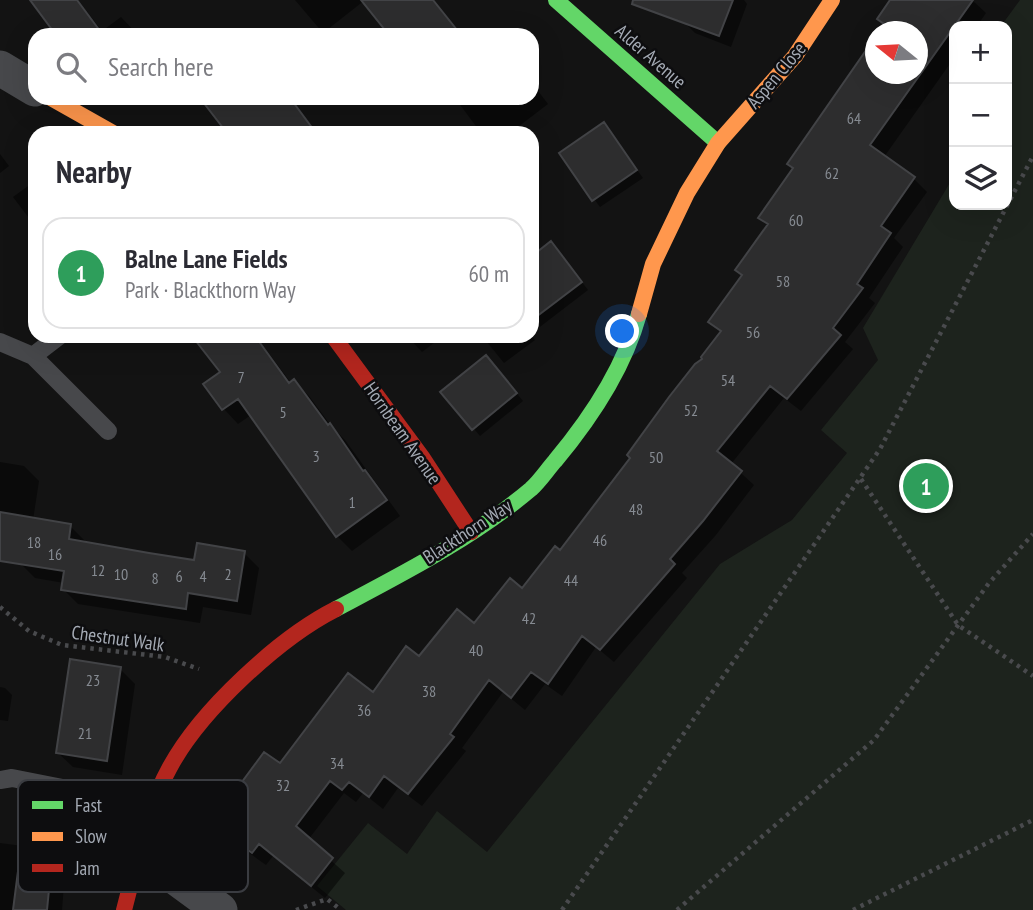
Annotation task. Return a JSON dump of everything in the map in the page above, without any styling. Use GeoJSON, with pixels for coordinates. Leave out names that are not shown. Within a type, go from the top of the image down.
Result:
{"type":"FeatureCollection","features":[{"type":"Feature","properties":{"kind":"street","name":"Alder Avenue"},"geometry":{"type":"LineString","coordinates":[[556,0],[718,143]]}},
{"type":"Feature","properties":{"kind":"street","name":"Aspen Close"},"geometry":{"type":"LineString","coordinates":[[718,143],[795,56],[829,1]]}},
{"type":"Feature","properties":{"kind":"street"},"geometry":{"type":"LineString","coordinates":[[0,68],[28,85]]}},
{"type":"Feature","properties":{"kind":"street"},"geometry":{"type":"LineString","coordinates":[[63,105],[101,126]]}},
{"type":"Feature","properties":{"kind":"street","name":"Blackthorn Way"},"geometry":{"type":"LineString","coordinates":[[164,780],[170,766],[201,723],[238,683],[274,650],[316,620],[471,532],[532,488],[582,426],[607,387],[632,339],[653,264],[687,193],[718,143]]}},
{"type":"Feature","properties":{"kind":"street","name":"Hornbeam Avenue"},"geometry":{"type":"LineString","coordinates":[[338,343],[422,457],[471,532]]}},
{"type":"Feature","properties":{"kind":"street","name":"Blackthorn Way"},"geometry":{"type":"LineString","coordinates":[[124,910],[128,892]]}},
{"type":"Feature","properties":{"kind":"street"},"geometry":{"type":"LineString","coordinates":[[194,892],[216,909]]}},
{"type":"Feature","properties":{"kind":"lane"},"geometry":{"type":"LineString","coordinates":[[0,342],[33,356],[108,431]]}},
{"type":"Feature","properties":{"kind":"lane"},"geometry":{"type":"LineString","coordinates":[[33,356],[50,343]]}},
{"type":"Feature","properties":{"kind":"lane"},"geometry":{"type":"LineString","coordinates":[[0,780],[22,780]]}},
{"type":"Feature","properties":{"kind":"path"},"geometry":{"type":"LineString","coordinates":[[562,910],[880,449],[1033,156]]}},
{"type":"Feature","properties":{"kind":"path"},"geometry":{"type":"LineString","coordinates":[[860,479],[958,625],[1033,676]]}},
{"type":"Feature","properties":{"kind":"path"},"geometry":{"type":"LineString","coordinates":[[677,910],[874,740],[989,583],[1033,534]]}},
{"type":"Feature","properties":{"kind":"path","name":"Chestnut Walk"},"geometry":{"type":"LineString","coordinates":[[0,607],[29,631],[62,645],[165,657],[238,683]]}},
{"type":"Feature","properties":{"kind":"path"},"geometry":{"type":"LineString","coordinates":[[853,910],[1033,820]]}},
{"type":"Feature","properties":{"kind":"path"},"geometry":{"type":"LineString","coordinates":[[296,910],[327,899],[341,910]]}},
{"type":"Feature","properties":{"kind":"shaded area"},"geometry":{"type":"Polygon","coordinates":[[[1020,0],[1033,0],[1033,910],[346,910],[317,886],[368,823],[407,854],[437,811],[487,852],[720,564],[792,520],[847,453],[821,430],[878,360],[863,328],[949,184],[949,210],[1012,210],[1012,21],[1005,21],[1020,0]]]}},
{"type":"Feature","properties":{"kind":"building"},"geometry":{"type":"Polygon","coordinates":[[[30,0],[77,0],[98,28],[51,28],[30,0]]]}},
{"type":"Feature","properties":{"kind":"building"},"geometry":{"type":"Polygon","coordinates":[[[361,0],[433,0],[455,28],[383,28],[361,0]]]}},
{"type":"Feature","properties":{"kind":"building"},"geometry":{"type":"Polygon","coordinates":[[[633,0],[733,0],[719,36],[632,4],[633,0]]]}},
{"type":"Feature","properties":{"kind":"building"},"geometry":{"type":"Polygon","coordinates":[[[890,0],[973,0],[958,21],[949,21],[949,34],[928,63],[928,21],[877,19],[890,0]]]}},
{"type":"Feature","properties":{"kind":"building"},"geometry":{"type":"Polygon","coordinates":[[[865,52],[865,84],[913,84],[870,145],[915,177],[881,226],[891,233],[857,284],[863,288],[833,328],[841,335],[787,399],[770,386],[717,451],[742,471],[670,559],[675,564],[600,650],[582,636],[548,684],[531,672],[511,698],[489,680],[450,734],[454,737],[408,794],[384,776],[369,797],[349,782],[342,790],[330,781],[296,826],[333,858],[311,886],[259,844],[252,853],[248,850],[248,780],[243,780],[264,752],[280,763],[348,673],[373,692],[406,646],[419,656],[457,609],[474,623],[510,578],[522,588],[555,546],[560,550],[630,458],[627,455],[669,397],[702,359],[721,331],[708,322],[742,275],[735,270],[768,224],[758,218],[793,168],[787,164],[865,52]]]}},
{"type":"Feature","properties":{"kind":"building"},"geometry":{"type":"Polygon","coordinates":[[[205,105],[295,105],[311,126],[222,126],[205,105]]]}},
{"type":"Feature","properties":{"kind":"building"},"geometry":{"type":"Polygon","coordinates":[[[604,122],[637,170],[592,201],[559,153],[604,122]]]}},
{"type":"Feature","properties":{"kind":"building"},"geometry":{"type":"Polygon","coordinates":[[[551,241],[582,282],[539,315],[539,250],[551,241]]]}},
{"type":"Feature","properties":{"kind":"building"},"geometry":{"type":"Polygon","coordinates":[[[197,343],[260,343],[289,383],[294,379],[328,425],[330,423],[387,500],[336,537],[238,399],[222,410],[203,384],[220,372],[197,343]]]}},
{"type":"Feature","properties":{"kind":"building"},"geometry":{"type":"Polygon","coordinates":[[[486,355],[517,393],[472,430],[440,392],[486,355]]]}},
{"type":"Feature","properties":{"kind":"building"},"geometry":{"type":"Polygon","coordinates":[[[0,512],[71,524],[69,539],[149,553],[194,560],[197,543],[245,551],[237,601],[188,593],[186,609],[61,590],[64,571],[0,561],[0,512]]]}},
{"type":"Feature","properties":{"kind":"building"},"geometry":{"type":"Polygon","coordinates":[[[70,659],[121,667],[107,761],[56,753],[70,659]]]}},
{"type":"Feature","properties":{"kind":"building"},"geometry":{"type":"Polygon","coordinates":[[[18,871],[18,892],[49,892],[47,910],[13,910],[18,871]]]}},
{"type":"Feature","properties":{"kind":"traffic: fast"},"geometry":{"type":"LineString","coordinates":[[556,0],[718,143]]}},
{"type":"Feature","properties":{"kind":"traffic: fast"},"geometry":{"type":"LineString","coordinates":[[336,609],[461,539],[509,507],[534,486],[568,445],[605,392],[625,354],[639,314]]}},
{"type":"Feature","properties":{"kind":"traffic: slow"},"geometry":{"type":"LineString","coordinates":[[639,314],[653,264],[687,193],[718,143],[795,56],[832,0]]}},
{"type":"Feature","properties":{"kind":"traffic: slow"},"geometry":{"type":"LineString","coordinates":[[63,105],[101,126]]}},
{"type":"Feature","properties":{"kind":"traffic: jam"},"geometry":{"type":"LineString","coordinates":[[338,343],[422,457],[471,532]]}},
{"type":"Feature","properties":{"kind":"traffic: jam"},"geometry":{"type":"LineString","coordinates":[[164,780],[201,722],[243,678],[290,638],[336,609]]}},
{"type":"Feature","properties":{"kind":"traffic: jam"},"geometry":{"type":"LineString","coordinates":[[124,910],[129,892]]}},
{"type":"Feature","properties":{"kind":"place","name":"Balne Lane Fields"},"geometry":{"type":"Point","coordinates":[926,486]}}]}
